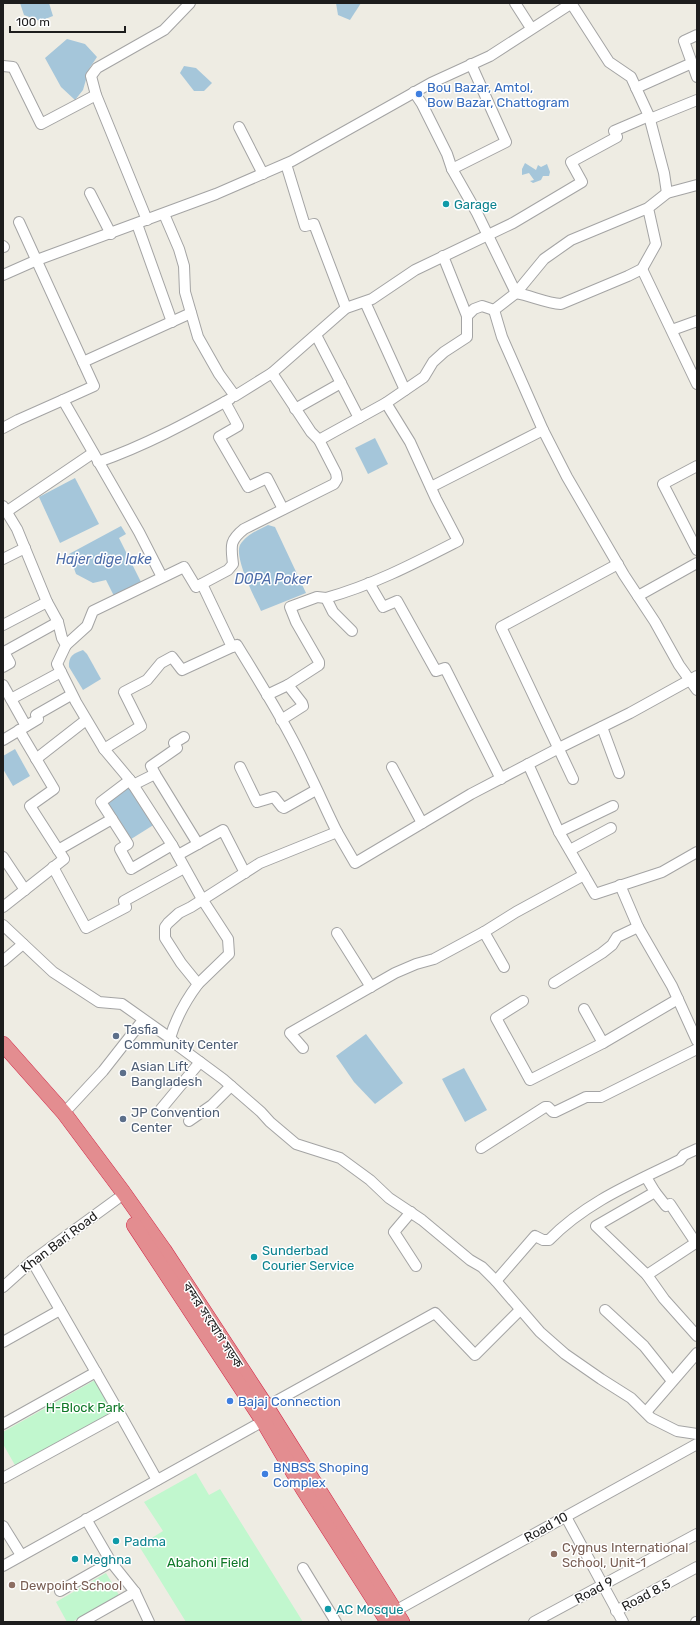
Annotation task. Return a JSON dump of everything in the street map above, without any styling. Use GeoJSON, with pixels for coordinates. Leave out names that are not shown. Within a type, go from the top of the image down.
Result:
{"type":"FeatureCollection","features":[{"type":"Feature","properties":{"kind":"highway","name":"বন্দর সংযোগ সড়ক"},"geometry":{"type":"LineString","coordinates":[[3,1044],[64,1113],[164,1250],[264,1414],[302,1489],[390,1619]]}},
{"type":"Feature","properties":{"kind":"highway","name":"বন্দর সংযোগ সড়ক"},"geometry":{"type":"LineString","coordinates":[[3,1057],[38,1096],[117,1199],[264,1414]]}},
{"type":"Feature","properties":{"kind":"street"},"geometry":{"type":"LineString","coordinates":[[147,220],[96,95],[91,76],[97,68],[164,30],[190,3]]}},
{"type":"Feature","properties":{"kind":"street"},"geometry":{"type":"LineString","coordinates":[[515,3],[531,28]]}},
{"type":"Feature","properties":{"kind":"street"},"geometry":{"type":"LineString","coordinates":[[3,275],[37,260],[111,234],[216,194],[286,164],[414,92],[490,56],[571,3],[609,62],[631,77],[649,118],[664,172],[667,193]]}},
{"type":"Feature","properties":{"kind":"street"},"geometry":{"type":"LineString","coordinates":[[697,35],[684,41],[697,77]]}},
{"type":"Feature","properties":{"kind":"street"},"geometry":{"type":"LineString","coordinates":[[636,88],[692,63]]}},
{"type":"Feature","properties":{"kind":"street"},"geometry":{"type":"LineString","coordinates":[[452,169],[506,142],[471,64]]}},
{"type":"Feature","properties":{"kind":"street"},"geometry":{"type":"LineString","coordinates":[[3,66],[13,67],[41,124],[96,95]]}},
{"type":"Feature","properties":{"kind":"street"},"geometry":{"type":"LineString","coordinates":[[414,92],[422,104],[447,154],[452,169],[516,293]]}},
{"type":"Feature","properties":{"kind":"street"},"geometry":{"type":"LineString","coordinates":[[66,645],[62,638],[58,622],[47,602],[17,529],[5,509],[95,458],[122,454],[198,417],[225,402],[272,373],[346,308],[372,299],[415,270],[513,223],[582,182],[571,162],[616,137],[614,131],[697,100]]}},
{"type":"Feature","properties":{"kind":"street"},"geometry":{"type":"LineString","coordinates":[[239,127],[263,174]]}},
{"type":"Feature","properties":{"kind":"street"},"geometry":{"type":"LineString","coordinates":[[286,164],[305,226],[314,224],[346,308]]}},
{"type":"Feature","properties":{"kind":"street"},"geometry":{"type":"LineString","coordinates":[[494,310],[516,293],[544,259],[571,240],[648,208],[667,193],[697,185]]}},
{"type":"Feature","properties":{"kind":"street"},"geometry":{"type":"LineString","coordinates":[[90,193],[111,234]]}},
{"type":"Feature","properties":{"kind":"street"},"geometry":{"type":"LineString","coordinates":[[516,293],[531,296],[549,303],[561,304],[642,269],[656,244],[648,208]]}},
{"type":"Feature","properties":{"kind":"street"},"geometry":{"type":"LineString","coordinates":[[164,214],[179,249],[184,266],[185,292],[198,337],[219,374],[235,396]]}},
{"type":"Feature","properties":{"kind":"street"},"geometry":{"type":"LineString","coordinates":[[3,428],[94,386],[19,222]]}},
{"type":"Feature","properties":{"kind":"street"},"geometry":{"type":"LineString","coordinates":[[137,224],[172,322]]}},
{"type":"Feature","properties":{"kind":"street"},"geometry":{"type":"LineString","coordinates":[[319,440],[386,403],[424,377],[433,362],[444,352],[467,337],[467,316],[443,256]]}},
{"type":"Feature","properties":{"kind":"street"},"geometry":{"type":"LineString","coordinates":[[642,269],[697,384]]}},
{"type":"Feature","properties":{"kind":"street"},"geometry":{"type":"LineString","coordinates":[[365,302],[405,390]]}},
{"type":"Feature","properties":{"kind":"street"},"geometry":{"type":"LineString","coordinates":[[467,316],[474,309],[482,306],[494,310]]}},
{"type":"Feature","properties":{"kind":"street"},"geometry":{"type":"LineString","coordinates":[[494,310],[502,337],[543,430],[567,477],[618,564],[655,622],[679,665],[694,678],[697,690]]}},
{"type":"Feature","properties":{"kind":"street"},"geometry":{"type":"LineString","coordinates":[[83,362],[191,313]]}},
{"type":"Feature","properties":{"kind":"street"},"geometry":{"type":"LineString","coordinates":[[672,330],[697,321]]}},
{"type":"Feature","properties":{"kind":"street"},"geometry":{"type":"LineString","coordinates":[[316,335],[359,418]]}},
{"type":"Feature","properties":{"kind":"street"},"geometry":{"type":"LineString","coordinates":[[170,1038],[180,1012],[198,984],[229,954],[228,939],[202,900],[178,855],[132,783],[104,749],[71,695],[57,664],[66,645],[87,626],[93,611],[184,567],[196,587],[202,584],[228,570],[233,564],[231,544],[236,535],[334,484],[337,479],[336,473],[319,440],[311,432],[272,373]]}},
{"type":"Feature","properties":{"kind":"street"},"geometry":{"type":"LineString","coordinates":[[295,409],[341,383]]}},
{"type":"Feature","properties":{"kind":"street"},"geometry":{"type":"LineString","coordinates":[[63,400],[95,458],[139,532],[162,577]]}},
{"type":"Feature","properties":{"kind":"street"},"geometry":{"type":"LineString","coordinates":[[225,402],[238,426],[219,437],[248,487],[267,478],[284,509]]}},
{"type":"Feature","properties":{"kind":"street"},"geometry":{"type":"LineString","coordinates":[[267,695],[288,685],[319,665],[319,662],[296,622],[290,607],[317,597],[326,598],[352,590],[404,569],[458,541],[410,442],[386,403]]}},
{"type":"Feature","properties":{"kind":"street"},"geometry":{"type":"LineString","coordinates":[[431,487],[543,430]]}},
{"type":"Feature","properties":{"kind":"street"},"geometry":{"type":"LineString","coordinates":[[697,466],[663,484],[697,550]]}},
{"type":"Feature","properties":{"kind":"street"},"geometry":{"type":"LineString","coordinates":[[3,559],[25,548]]}},
{"type":"Feature","properties":{"kind":"street"},"geometry":{"type":"LineString","coordinates":[[638,596],[697,563]]}},
{"type":"Feature","properties":{"kind":"street"},"geometry":{"type":"LineString","coordinates":[[573,778],[501,627],[618,564]]}},
{"type":"Feature","properties":{"kind":"street"},"geometry":{"type":"LineString","coordinates":[[369,583],[383,607],[397,601],[436,671],[444,668],[501,779]]}},
{"type":"Feature","properties":{"kind":"street"},"geometry":{"type":"LineString","coordinates":[[202,584],[232,647]]}},
{"type":"Feature","properties":{"kind":"street"},"geometry":{"type":"LineString","coordinates":[[326,598],[333,612],[352,631]]}},
{"type":"Feature","properties":{"kind":"street"},"geometry":{"type":"LineString","coordinates":[[3,625],[47,602]]}},
{"type":"Feature","properties":{"kind":"street"},"geometry":{"type":"LineString","coordinates":[[3,667],[10,663],[4,652],[58,622]]}},
{"type":"Feature","properties":{"kind":"street"},"geometry":{"type":"LineString","coordinates":[[104,749],[141,726],[124,692],[147,680],[161,663],[172,657],[182,670],[238,645],[281,720],[308,771],[337,832],[355,863],[471,794],[694,678]]}},
{"type":"Feature","properties":{"kind":"street"},"geometry":{"type":"LineString","coordinates":[[11,699],[61,672]]}},
{"type":"Feature","properties":{"kind":"street"},"geometry":{"type":"LineString","coordinates":[[3,685],[11,699],[36,759],[54,789],[30,806],[64,859],[3,907]]}},
{"type":"Feature","properties":{"kind":"street"},"geometry":{"type":"LineString","coordinates":[[281,720],[303,706],[288,685]]}},
{"type":"Feature","properties":{"kind":"street"},"geometry":{"type":"LineString","coordinates":[[3,740],[38,719],[36,715],[71,695]]}},
{"type":"Feature","properties":{"kind":"street"},"geometry":{"type":"LineString","coordinates":[[36,759],[86,720]]}},
{"type":"Feature","properties":{"kind":"street"},"geometry":{"type":"LineString","coordinates":[[602,727],[619,773]]}},
{"type":"Feature","properties":{"kind":"street"},"geometry":{"type":"LineString","coordinates":[[184,737],[174,743],[177,748],[151,766],[198,844]]}},
{"type":"Feature","properties":{"kind":"street"},"geometry":{"type":"LineString","coordinates":[[528,764],[558,832],[595,894],[662,872],[697,852]]}},
{"type":"Feature","properties":{"kind":"street"},"geometry":{"type":"LineString","coordinates":[[240,767],[257,802],[274,797],[284,808],[316,790]]}},
{"type":"Feature","properties":{"kind":"street"},"geometry":{"type":"LineString","coordinates":[[392,767],[422,823]]}},
{"type":"Feature","properties":{"kind":"street"},"geometry":{"type":"LineString","coordinates":[[156,774],[132,783],[101,802],[128,844],[120,849],[131,869],[172,845]]}},
{"type":"Feature","properties":{"kind":"street"},"geometry":{"type":"LineString","coordinates":[[558,832],[613,806]]}},
{"type":"Feature","properties":{"kind":"street"},"geometry":{"type":"LineString","coordinates":[[58,850],[112,819]]}},
{"type":"Feature","properties":{"kind":"street"},"geometry":{"type":"LineString","coordinates":[[570,850],[611,828]]}},
{"type":"Feature","properties":{"kind":"street"},"geometry":{"type":"LineString","coordinates":[[178,855],[223,830],[245,873]]}},
{"type":"Feature","properties":{"kind":"street"},"geometry":{"type":"LineString","coordinates":[[198,984],[181,964],[165,938],[165,928],[168,923],[179,913],[260,863],[337,832]]}},
{"type":"Feature","properties":{"kind":"street"},"geometry":{"type":"LineString","coordinates":[[3,857],[25,890]]}},
{"type":"Feature","properties":{"kind":"street"},"geometry":{"type":"LineString","coordinates":[[53,868],[86,928],[126,907],[124,902],[184,868]]}},
{"type":"Feature","properties":{"kind":"street"},"geometry":{"type":"LineString","coordinates":[[303,1048],[290,1033],[395,973],[416,964],[434,959],[584,875]]}},
{"type":"Feature","properties":{"kind":"street"},"geometry":{"type":"LineString","coordinates":[[620,885],[638,927],[678,1000],[697,1041]]}},
{"type":"Feature","properties":{"kind":"street"},"geometry":{"type":"LineString","coordinates":[[3,925],[53,972],[99,1002],[122,1004],[170,1038],[262,1112],[270,1122],[296,1144],[340,1158],[370,1180],[389,1198],[411,1212],[482,1268],[496,1281],[540,1332],[565,1354],[600,1379],[631,1398],[651,1418],[678,1431],[697,1434]]}},
{"type":"Feature","properties":{"kind":"street"},"geometry":{"type":"LineString","coordinates":[[554,983],[602,953],[612,945],[617,937],[638,927]]}},
{"type":"Feature","properties":{"kind":"street"},"geometry":{"type":"LineString","coordinates":[[484,932],[504,967]]}},
{"type":"Feature","properties":{"kind":"street"},"geometry":{"type":"LineString","coordinates":[[337,933],[371,987]]}},
{"type":"Feature","properties":{"kind":"street"},"geometry":{"type":"LineString","coordinates":[[3,961],[23,944]]}},
{"type":"Feature","properties":{"kind":"street"},"geometry":{"type":"LineString","coordinates":[[523,1001],[496,1018],[530,1080],[602,1043],[678,1000]]}},
{"type":"Feature","properties":{"kind":"street"},"geometry":{"type":"LineString","coordinates":[[584,1009],[602,1043]]}},
{"type":"Feature","properties":{"kind":"street"},"geometry":{"type":"LineString","coordinates":[[64,1113],[103,1071],[143,1020]]}},
{"type":"Feature","properties":{"kind":"street"},"geometry":{"type":"LineString","coordinates":[[481,1148],[545,1107],[548,1107],[553,1112],[556,1112],[586,1097],[601,1097],[697,1049]]}},
{"type":"Feature","properties":{"kind":"street"},"geometry":{"type":"LineString","coordinates":[[161,1109],[200,1062]]}},
{"type":"Feature","properties":{"kind":"street"},"geometry":{"type":"LineString","coordinates":[[189,1121],[212,1105],[231,1086]]}},
{"type":"Feature","properties":{"kind":"street"},"geometry":{"type":"LineString","coordinates":[[496,1281],[535,1236],[543,1240],[549,1240],[560,1229],[600,1200],[620,1188],[680,1160],[684,1155],[697,1149]]}},
{"type":"Feature","properties":{"kind":"street"},"geometry":{"type":"LineString","coordinates":[[646,1177],[666,1206],[670,1204],[697,1243],[647,1275]]}},
{"type":"Feature","properties":{"kind":"street"},"geometry":{"type":"LineString","coordinates":[[655,1192],[596,1226],[647,1275],[664,1299],[697,1336]]}},
{"type":"Feature","properties":{"kind":"street","name":"Khan Bari Road"},"geometry":{"type":"LineString","coordinates":[[3,1287],[32,1261],[117,1199]]}},
{"type":"Feature","properties":{"kind":"street"},"geometry":{"type":"LineString","coordinates":[[411,1212],[394,1232],[416,1266]]}},
{"type":"Feature","properties":{"kind":"street"},"geometry":{"type":"LineString","coordinates":[[32,1261],[157,1480]]}},
{"type":"Feature","properties":{"kind":"street"},"geometry":{"type":"LineString","coordinates":[[3,1342],[60,1310]]}},
{"type":"Feature","properties":{"kind":"street"},"geometry":{"type":"LineString","coordinates":[[3,1566],[157,1480],[264,1414],[435,1313],[475,1355],[520,1310]]}},
{"type":"Feature","properties":{"kind":"street"},"geometry":{"type":"LineString","coordinates":[[605,1310],[644,1346],[672,1382]]}},
{"type":"Feature","properties":{"kind":"street"},"geometry":{"type":"LineString","coordinates":[[646,1412],[697,1353]]}},
{"type":"Feature","properties":{"kind":"street"},"geometry":{"type":"LineString","coordinates":[[3,1424],[96,1372]]}},
{"type":"Feature","properties":{"kind":"street"},"geometry":{"type":"LineString","coordinates":[[3,1478],[120,1414]]}},
{"type":"Feature","properties":{"kind":"street","name":"Road 10"},"geometry":{"type":"LineString","coordinates":[[390,1619],[566,1516],[697,1444]]}},
{"type":"Feature","properties":{"kind":"street"},"geometry":{"type":"LineString","coordinates":[[566,1516],[623,1622]]}},
{"type":"Feature","properties":{"kind":"street"},"geometry":{"type":"LineString","coordinates":[[86,1519],[111,1562],[135,1592],[149,1622]]}},
{"type":"Feature","properties":{"kind":"street"},"geometry":{"type":"LineString","coordinates":[[3,1526],[21,1556]]}},
{"type":"Feature","properties":{"kind":"street","name":"Road 9"},"geometry":{"type":"LineString","coordinates":[[534,1622],[697,1534]]}},
{"type":"Feature","properties":{"kind":"street"},"geometry":{"type":"LineString","coordinates":[[60,1591],[111,1562]]}},
{"type":"Feature","properties":{"kind":"street","name":"Road 8.5"},"geometry":{"type":"LineString","coordinates":[[616,1611],[697,1567]]}},
{"type":"Feature","properties":{"kind":"street"},"geometry":{"type":"LineString","coordinates":[[302,1568],[336,1622]]}},
{"type":"Feature","properties":{"kind":"street"},"geometry":{"type":"LineString","coordinates":[[82,1622],[135,1592]]}},
{"type":"Feature","properties":{"kind":"green space","name":"H-Block Park"},"geometry":{"type":"Polygon","coordinates":[[[95,1380],[113,1412],[16,1467],[3,1444],[3,1432],[95,1380]]]}},
{"type":"Feature","properties":{"kind":"green space","name":"Abahoni Field"},"geometry":{"type":"Polygon","coordinates":[[[196,1473],[209,1495],[220,1489],[303,1622],[186,1622],[139,1546],[163,1531],[144,1502],[196,1473]]]}},
{"type":"Feature","properties":{"kind":"green space"},"geometry":{"type":"Polygon","coordinates":[[[106,1573],[119,1595],[72,1622],[67,1622],[56,1602],[106,1573]]]}},
{"type":"Feature","properties":{"kind":"water"},"geometry":{"type":"Polygon","coordinates":[[[20,3],[49,3],[53,16],[40,21],[24,15],[20,3]]]}},
{"type":"Feature","properties":{"kind":"water"},"geometry":{"type":"Polygon","coordinates":[[[336,3],[361,3],[350,20],[338,15],[336,3]]]}},
{"type":"Feature","properties":{"kind":"water"},"geometry":{"type":"Polygon","coordinates":[[[67,39],[85,44],[97,57],[89,69],[83,90],[75,100],[61,87],[45,58],[67,39]]]}},
{"type":"Feature","properties":{"kind":"water"},"geometry":{"type":"Polygon","coordinates":[[[184,66],[196,68],[212,83],[204,91],[194,91],[180,73],[184,66]]]}},
{"type":"Feature","properties":{"kind":"water"},"geometry":{"type":"Polygon","coordinates":[[[525,163],[536,170],[538,165],[541,167],[547,164],[550,172],[549,176],[543,176],[541,180],[533,183],[530,181],[534,180],[529,173],[522,175],[522,169],[525,163]]]}},
{"type":"Feature","properties":{"kind":"water"},"geometry":{"type":"Polygon","coordinates":[[[375,438],[388,464],[368,474],[355,448],[375,438]]]}},
{"type":"Feature","properties":{"kind":"water","name":"Hajer dige lake"},"geometry":{"type":"Polygon","coordinates":[[[75,478],[99,524],[60,543],[39,497],[75,478]]]}},
{"type":"Feature","properties":{"kind":"water","name":"DOPA Poker"},"geometry":{"type":"Polygon","coordinates":[[[268,525],[275,527],[306,593],[261,611],[242,568],[239,551],[240,545],[246,538],[252,533],[268,525]]]}},
{"type":"Feature","properties":{"kind":"water","name":"Hajer dige lake"},"geometry":{"type":"Polygon","coordinates":[[[121,526],[126,534],[119,538],[141,582],[114,596],[106,580],[93,583],[76,574],[69,554],[121,526]]]}},
{"type":"Feature","properties":{"kind":"water"},"geometry":{"type":"Polygon","coordinates":[[[83,650],[87,654],[101,679],[83,690],[69,667],[69,663],[72,656],[83,650]]]}},
{"type":"Feature","properties":{"kind":"water"},"geometry":{"type":"Polygon","coordinates":[[[15,749],[30,776],[13,786],[3,769],[3,756],[15,749]]]}},
{"type":"Feature","properties":{"kind":"water"},"geometry":{"type":"Polygon","coordinates":[[[130,784],[155,824],[128,841],[104,803],[130,784]]]}},
{"type":"Feature","properties":{"kind":"water"},"geometry":{"type":"Polygon","coordinates":[[[366,1034],[403,1083],[375,1104],[354,1082],[336,1056],[366,1034]]]}},
{"type":"Feature","properties":{"kind":"water"},"geometry":{"type":"Polygon","coordinates":[[[464,1068],[487,1110],[465,1122],[442,1079],[464,1068]]]}},
{"type":"Feature","properties":{"kind":"place","name":"Bou Bazar, Amtol, Bow Bazar, Chattogram"},"geometry":{"type":"Point","coordinates":[419,94]}},
{"type":"Feature","properties":{"kind":"place","name":"Garage"},"geometry":{"type":"Point","coordinates":[446,204]}},
{"type":"Feature","properties":{"kind":"place","name":"Tasfia Community Center"},"geometry":{"type":"Point","coordinates":[116,1036]}},
{"type":"Feature","properties":{"kind":"place","name":"Asian Lift Bangladesh"},"geometry":{"type":"Point","coordinates":[123,1073]}},
{"type":"Feature","properties":{"kind":"place","name":"JP Convention Center"},"geometry":{"type":"Point","coordinates":[123,1119]}},
{"type":"Feature","properties":{"kind":"place","name":"Sunderbad Courier Service"},"geometry":{"type":"Point","coordinates":[254,1257]}},
{"type":"Feature","properties":{"kind":"place","name":"Bajaj Connection"},"geometry":{"type":"Point","coordinates":[230,1401]}},
{"type":"Feature","properties":{"kind":"place","name":"BNBSS Shoping Complex"},"geometry":{"type":"Point","coordinates":[265,1474]}},
{"type":"Feature","properties":{"kind":"place","name":"Padma"},"geometry":{"type":"Point","coordinates":[116,1541]}},
{"type":"Feature","properties":{"kind":"place","name":"Cygnus International School, Unit-1"},"geometry":{"type":"Point","coordinates":[554,1554]}},
{"type":"Feature","properties":{"kind":"place","name":"Meghna"},"geometry":{"type":"Point","coordinates":[75,1559]}},
{"type":"Feature","properties":{"kind":"place","name":"Dewpoint School"},"geometry":{"type":"Point","coordinates":[12,1585]}},
{"type":"Feature","properties":{"kind":"place","name":"AC Mosque"},"geometry":{"type":"Point","coordinates":[328,1609]}}]}
